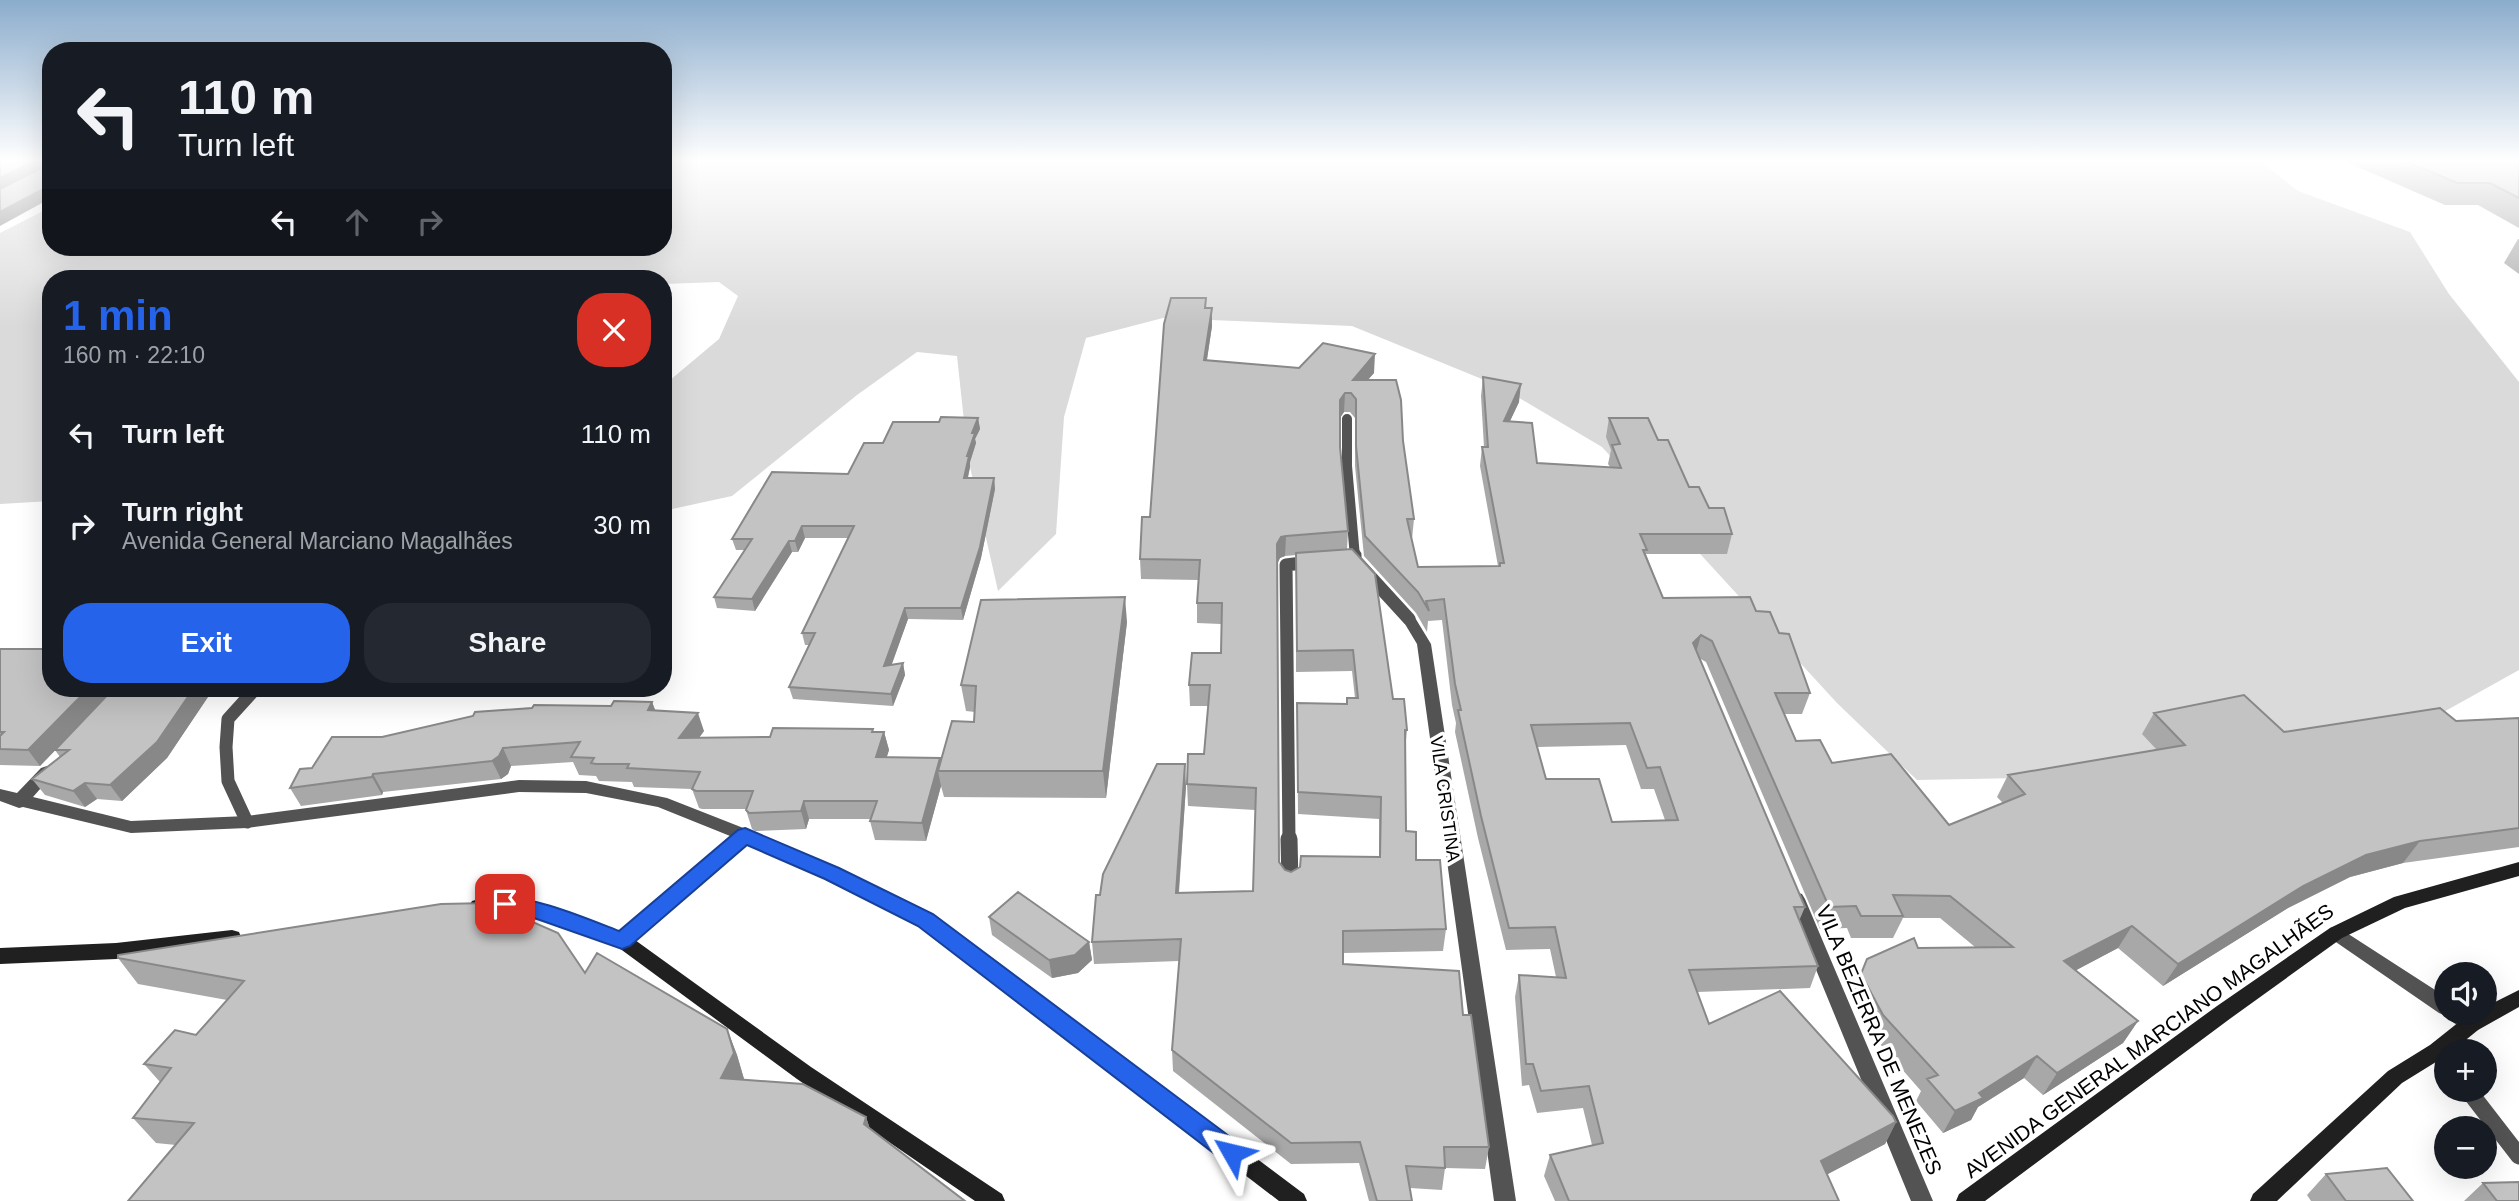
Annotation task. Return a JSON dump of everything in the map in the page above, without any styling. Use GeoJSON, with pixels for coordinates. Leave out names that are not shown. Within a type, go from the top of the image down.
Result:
{"type":"FeatureCollection","features":[{"type":"Feature","properties":{"kind":"street","name":"VILA CRISTINA"},"geometry":{"type":"LineString","coordinates":[[1409,619],[1424,643],[1505,1201]]}},
{"type":"Feature","properties":{"kind":"street"},"geometry":{"type":"LineString","coordinates":[[19,802],[55,764]]}},
{"type":"Feature","properties":{"kind":"street"},"geometry":{"type":"LineString","coordinates":[[0,795],[19,802],[131,827],[247,822],[519,786],[586,787],[661,802],[832,873],[925,920],[1296,1201]]}},
{"type":"Feature","properties":{"kind":"street"},"geometry":{"type":"LineString","coordinates":[[622,940],[745,836]]}},
{"type":"Feature","properties":{"kind":"street","name":"AVENIDA GENERAL MARCIANO MAGALHÃES"},"geometry":{"type":"LineString","coordinates":[[1968,1201],[2336,933],[2400,902],[2519,869]]}},
{"type":"Feature","properties":{"kind":"street","name":"VILA BEZERRA DE MENEZES"},"geometry":{"type":"LineString","coordinates":[[1788,881],[1922,1201]]}},
{"type":"Feature","properties":{"kind":"street"},"geometry":{"type":"LineString","coordinates":[[456,907],[505,904],[539,911],[622,940],[804,1073],[994,1201]]}},
{"type":"Feature","properties":{"kind":"street"},"geometry":{"type":"LineString","coordinates":[[2336,933],[2434,999]]}},
{"type":"Feature","properties":{"kind":"street"},"geometry":{"type":"LineString","coordinates":[[0,956],[46,957],[135,951],[245,935]]}},
{"type":"Feature","properties":{"kind":"street"},"geometry":{"type":"LineString","coordinates":[[2497,1006],[2519,998]]}},
{"type":"Feature","properties":{"kind":"street"},"geometry":{"type":"LineString","coordinates":[[2261,1201],[2395,1077],[2434,1060]]}},
{"type":"Feature","properties":{"kind":"lane"},"geometry":{"type":"LineString","coordinates":[[1290,883],[1286,565],[1343,561],[1347,419]]}},
{"type":"Feature","properties":{"kind":"lane","name":"VILA CRISTINA"},"geometry":{"type":"LineString","coordinates":[[1343,561],[1409,619]]}},
{"type":"Feature","properties":{"kind":"lane"},"geometry":{"type":"LineString","coordinates":[[247,822],[228,781],[227,728],[228,719],[248,697]]}},
{"type":"Feature","properties":{"kind":"lane"},"geometry":{"type":"LineString","coordinates":[[2477,1102],[2519,1156]]}},
{"type":"Feature","properties":{"kind":"shaded area"},"geometry":{"type":"Polygon","coordinates":[[[33,216],[42,216],[42,256],[672,256],[672,216],[2366,216],[2410,232],[2449,294],[2519,382],[2519,670],[2422,724],[2224,774],[1917,780],[1837,703],[1602,447],[1499,386],[1352,326],[1163,318],[1086,338],[1064,417],[1056,534],[998,591],[968,458],[957,356],[917,352],[857,395],[732,496],[672,509],[672,378],[719,339],[738,296],[719,282],[672,284],[672,270],[42,270],[42,502],[0,504],[0,233],[33,216]]]}},
{"type":"Feature","properties":{"kind":"building"},"geometry":{"type":"Polygon","coordinates":[[[1171,298],[1206,298],[1205,308],[1212,308],[1204,360],[1299,368],[1323,343],[1375,354],[1353,380],[1396,380],[1401,400],[1403,441],[1414,519],[1407,519],[1418,567],[1500,566],[1500,563],[1504,563],[1482,447],[1488,447],[1483,377],[1521,384],[1504,421],[1532,423],[1537,463],[1621,468],[1612,445],[1620,444],[1609,418],[1648,418],[1658,440],[1668,440],[1689,487],[1699,487],[1709,508],[1724,508],[1732,534],[1640,534],[1647,550],[1643,550],[1663,598],[1750,597],[1756,611],[1770,612],[1779,633],[1789,634],[1810,693],[1775,693],[1796,741],[1820,740],[1832,763],[1891,754],[1949,825],[2025,794],[2008,775],[2185,745],[2154,713],[2244,695],[2284,732],[2440,708],[2456,721],[2519,718],[2519,828],[2420,841],[2366,855],[2303,886],[2178,964],[2132,926],[2064,961],[2138,1021],[2057,1073],[2037,1056],[1979,1093],[1983,1098],[1955,1111],[1927,1079],[1938,1075],[1883,1015],[1861,974],[1867,959],[1914,938],[1918,948],[2013,947],[1950,896],[1893,895],[1903,916],[1861,916],[1856,906],[1829,907],[1712,641],[1701,635],[1693,643],[1805,907],[1794,907],[1818,966],[1689,970],[1709,1024],[1780,991],[1896,1122],[1821,1161],[1839,1201],[1569,1201],[1550,1155],[1603,1143],[1589,1086],[1541,1091],[1533,1064],[1526,1064],[1519,975],[1566,978],[1555,927],[1509,928],[1458,710],[1461,710],[1444,599],[1426,601],[1429,611],[1418,592],[1365,536],[1356,446],[1356,399],[1351,393],[1345,393],[1340,400],[1340,447],[1348,531],[1286,536],[1281,537],[1277,544],[1279,862],[1285,870],[1291,872],[1300,867],[1301,856],[1380,857],[1381,797],[1298,792],[1297,703],[1347,704],[1347,698],[1358,698],[1353,650],[1297,651],[1296,553],[1352,549],[1375,574],[1393,699],[1404,699],[1407,730],[1406,831],[1416,832],[1416,860],[1440,860],[1446,929],[1343,931],[1343,964],[1459,971],[1463,1015],[1471,1015],[1489,1147],[1444,1147],[1445,1168],[1406,1166],[1412,1201],[1377,1201],[1360,1142],[1291,1143],[1172,1050],[1181,939],[1092,942],[1096,895],[1100,895],[1103,874],[1157,764],[1185,764],[1176,893],[1253,891],[1256,788],[1187,784],[1188,754],[1204,754],[1210,685],[1189,685],[1192,653],[1221,653],[1222,603],[1197,603],[1200,560],[1140,559],[1142,517],[1150,517],[1164,324],[1171,298]],[[1630,723],[1531,725],[1546,779],[1599,779],[1612,822],[1678,820],[1660,767],[1647,768],[1630,723]]]}},
{"type":"Feature","properties":{"kind":"building"},"geometry":{"type":"Polygon","coordinates":[[[941,417],[978,418],[972,433],[975,433],[967,456],[964,478],[994,478],[980,547],[961,608],[905,608],[884,666],[903,663],[891,694],[789,687],[815,633],[802,633],[854,526],[802,526],[795,541],[789,541],[752,599],[714,597],[752,539],[732,539],[772,472],[848,474],[864,443],[883,443],[893,422],[939,422],[941,417]]]}},
{"type":"Feature","properties":{"kind":"building"},"geometry":{"type":"Polygon","coordinates":[[[1125,597],[1103,771],[938,771],[952,721],[974,722],[976,686],[961,685],[981,600],[1125,597]]]}},
{"type":"Feature","properties":{"kind":"building"},"geometry":{"type":"Polygon","coordinates":[[[0,649],[42,649],[42,697],[80,697],[28,750],[0,749],[0,736],[4,732],[0,732],[0,649]]]}},
{"type":"Feature","properties":{"kind":"building"},"geometry":{"type":"Polygon","coordinates":[[[105,697],[188,697],[157,742],[110,785],[85,783],[73,791],[32,779],[69,750],[55,750],[105,697]]]}},
{"type":"Feature","properties":{"kind":"building"},"geometry":{"type":"Polygon","coordinates":[[[614,701],[652,702],[648,710],[698,713],[679,738],[770,737],[773,728],[873,729],[872,732],[884,732],[876,757],[940,758],[922,823],[870,821],[877,801],[804,801],[801,811],[749,813],[746,810],[753,791],[696,791],[692,789],[700,772],[627,768],[629,764],[596,764],[591,763],[594,758],[571,757],[580,742],[503,748],[499,756],[492,761],[373,774],[372,777],[290,788],[300,769],[312,768],[332,737],[382,737],[473,716],[475,712],[532,708],[534,705],[611,706],[614,701]]]}},
{"type":"Feature","properties":{"kind":"building"},"geometry":{"type":"Polygon","coordinates":[[[1018,892],[1089,942],[1075,955],[1049,960],[989,917],[1018,892]]]}},
{"type":"Feature","properties":{"kind":"building"},"geometry":{"type":"Polygon","coordinates":[[[489,903],[558,933],[585,973],[597,953],[727,1029],[734,1053],[721,1078],[803,1084],[866,1117],[864,1124],[965,1201],[128,1201],[194,1123],[133,1118],[171,1068],[144,1064],[175,1030],[196,1035],[244,981],[118,958],[118,955],[441,904],[489,903]]]}},
{"type":"Feature","properties":{"kind":"building"},"geometry":{"type":"Polygon","coordinates":[[[2387,1168],[2413,1201],[2346,1201],[2326,1174],[2387,1168]]]}},
{"type":"Feature","properties":{"kind":"building"},"geometry":{"type":"Polygon","coordinates":[[[2519,1182],[2519,1201],[2497,1201],[2483,1183],[2519,1182]]]}},
{"type":"Feature","properties":{"kind":"route"},"geometry":{"type":"LineString","coordinates":[[505,904],[539,911],[622,940],[745,836],[832,873],[925,920],[1026,994],[1232,1153]]}}]}
